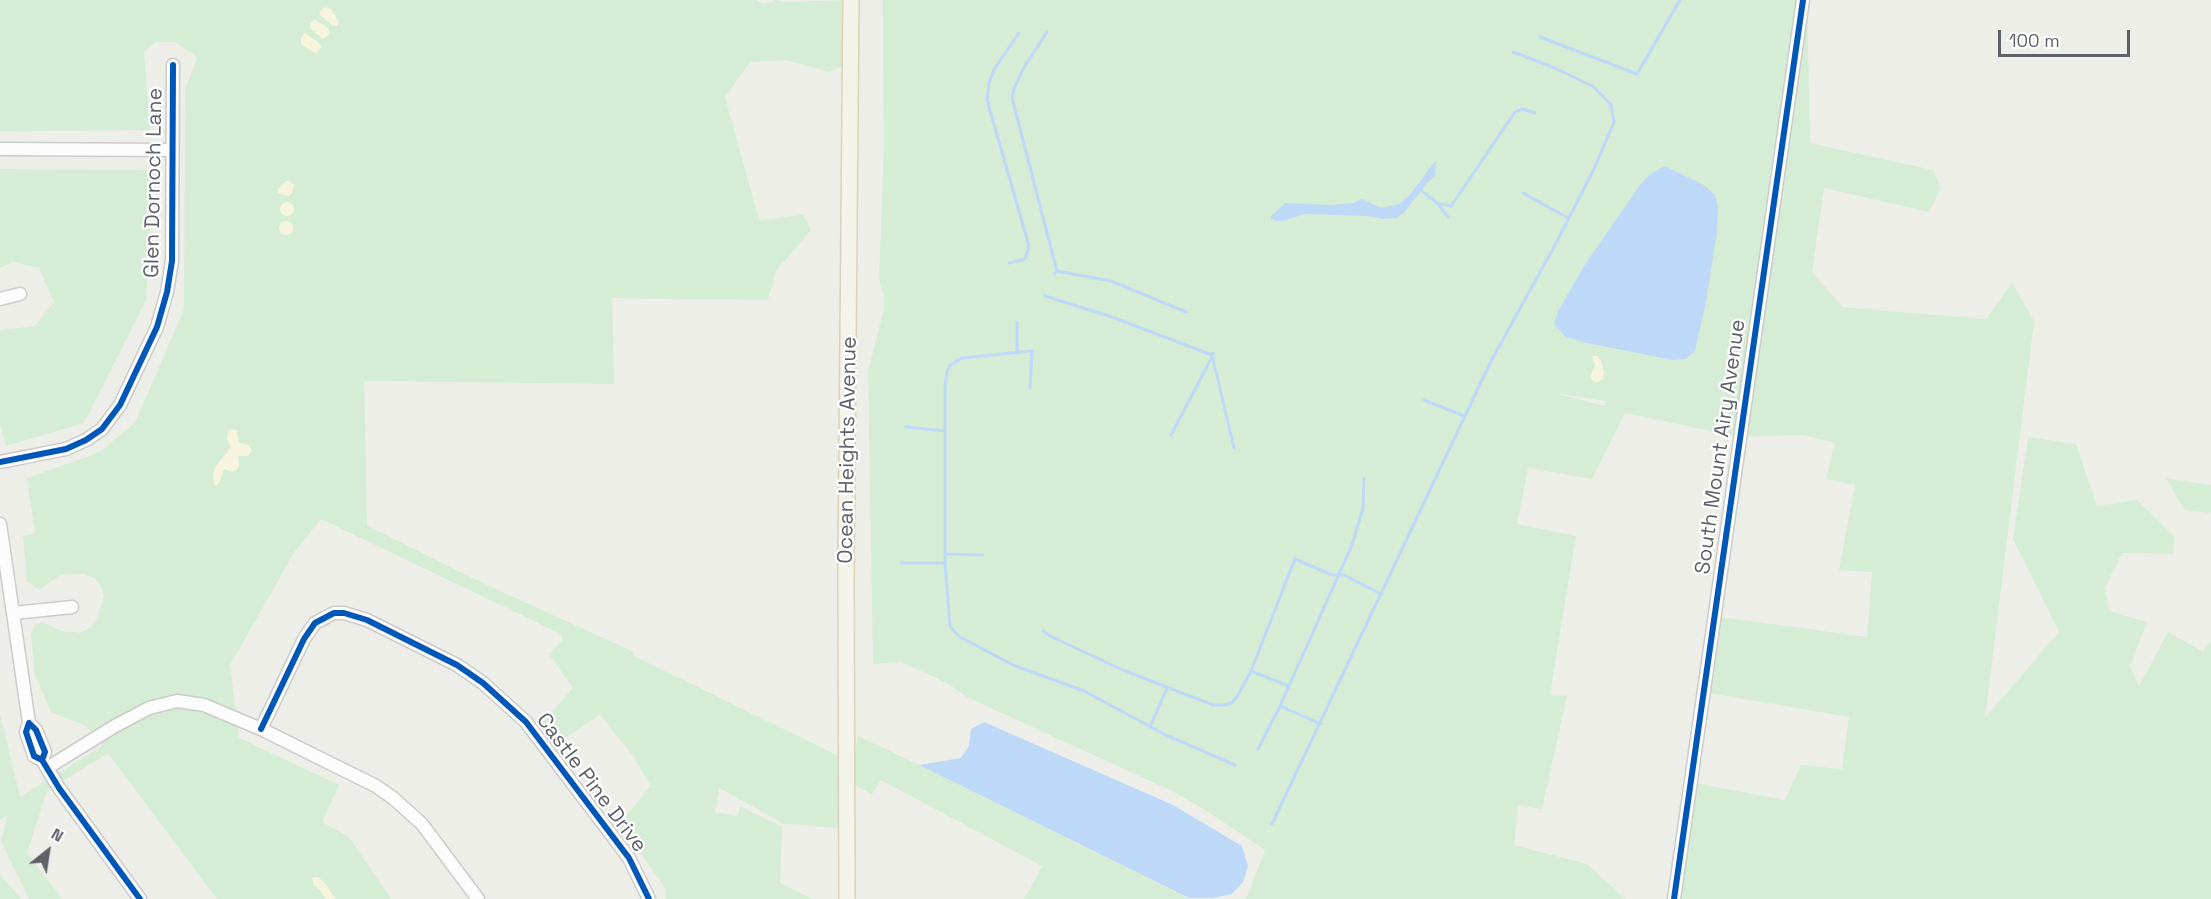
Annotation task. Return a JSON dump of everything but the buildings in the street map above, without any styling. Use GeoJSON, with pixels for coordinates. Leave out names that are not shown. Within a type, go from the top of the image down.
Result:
{"type":"FeatureCollection","features":[{"type":"Feature","properties":{"kind":"main road","name":"Ocean Heights Avenue"},"geometry":{"type":"LineString","coordinates":[[847,899],[846,565],[851,0]]}},
{"type":"Feature","properties":{"kind":"street","name":"South Mount Airy Avenue"},"geometry":{"type":"LineString","coordinates":[[1674,899],[1803,0]]}},
{"type":"Feature","properties":{"kind":"street","name":"Glen Dornoch Lane"},"geometry":{"type":"LineString","coordinates":[[0,462],[58,450],[86,440],[102,429],[120,405],[157,327],[167,292],[172,247],[173,64]]}},
{"type":"Feature","properties":{"kind":"street"},"geometry":{"type":"LineString","coordinates":[[0,149],[172,150]]}},
{"type":"Feature","properties":{"kind":"street"},"geometry":{"type":"LineString","coordinates":[[0,299],[20,294]]}},
{"type":"Feature","properties":{"kind":"street"},"geometry":{"type":"LineString","coordinates":[[0,524],[28,723],[36,730],[45,752],[45,764],[58,788],[140,899]]}},
{"type":"Feature","properties":{"kind":"street"},"geometry":{"type":"LineString","coordinates":[[14,613],[72,607]]}},
{"type":"Feature","properties":{"kind":"street","name":"Castle Pine Drive"},"geometry":{"type":"LineString","coordinates":[[261,729],[304,639],[315,623],[334,614],[344,613],[367,620],[457,665],[483,683],[526,722],[629,858],[649,899]]}},
{"type":"Feature","properties":{"kind":"street"},"geometry":{"type":"LineString","coordinates":[[45,764],[124,721],[162,704],[188,701],[204,705],[261,729],[376,786],[393,798],[422,824],[478,899]]}},
{"type":"Feature","properties":{"kind":"green space"},"geometry":{"type":"Polygon","coordinates":[[[0,0],[756,0],[763,3],[774,2],[774,0],[785,2],[845,0],[844,65],[829,72],[786,60],[750,62],[725,97],[759,220],[803,215],[811,230],[776,271],[768,300],[612,298],[614,384],[364,381],[367,526],[485,584],[634,652],[632,655],[841,757],[840,828],[784,824],[719,788],[715,812],[738,816],[740,806],[782,827],[780,883],[813,899],[666,899],[665,888],[620,823],[651,786],[633,756],[600,715],[557,743],[542,723],[573,688],[549,654],[563,639],[559,633],[321,519],[295,551],[230,665],[239,738],[339,785],[322,822],[349,837],[391,899],[217,899],[108,753],[47,791],[27,853],[62,899],[29,899],[1,841],[8,815],[0,820],[0,714],[20,797],[102,746],[86,726],[51,712],[35,675],[31,635],[34,625],[43,622],[61,631],[80,633],[91,627],[98,618],[104,595],[100,584],[94,578],[84,574],[60,575],[39,590],[27,581],[23,536],[35,533],[27,478],[98,453],[135,423],[184,309],[185,90],[197,58],[176,42],[156,42],[144,52],[150,130],[0,131],[0,0]]]}},
{"type":"Feature","properties":{"kind":"green space"},"geometry":{"type":"Polygon","coordinates":[[[883,0],[1807,0],[1810,143],[1933,170],[1941,188],[1929,212],[1824,188],[1812,272],[1843,307],[1986,319],[2012,283],[2034,321],[1985,718],[2059,632],[2013,539],[2028,437],[2076,444],[2097,506],[2137,500],[2174,536],[2173,554],[2122,553],[2105,587],[2109,611],[2147,622],[2130,666],[2139,686],[2168,632],[2203,652],[2211,641],[2211,899],[1674,899],[1689,782],[1785,800],[1801,765],[1842,769],[1849,717],[1703,692],[1713,616],[1867,637],[1872,572],[1839,570],[1855,485],[1826,479],[1835,443],[1803,435],[1739,437],[1625,413],[1592,479],[1528,468],[1517,524],[1576,536],[1550,695],[1567,695],[1542,809],[1518,805],[1514,845],[1587,864],[1625,899],[1246,899],[1265,850],[1202,808],[1172,791],[967,697],[947,683],[901,662],[873,664],[868,371],[884,309],[884,295],[879,279],[884,149],[883,0]],[[1554,393],[1605,406],[1606,401],[1554,393]]]}},
{"type":"Feature","properties":{"kind":"green space"},"geometry":{"type":"Polygon","coordinates":[[[0,169],[153,170],[146,300],[84,423],[6,446],[0,424],[0,330],[35,326],[54,302],[39,268],[13,262],[0,268],[0,169]]]}},
{"type":"Feature","properties":{"kind":"green space"},"geometry":{"type":"Polygon","coordinates":[[[2166,478],[2211,485],[2211,513],[2184,510],[2166,478]]]}},
{"type":"Feature","properties":{"kind":"green space"},"geometry":{"type":"Polygon","coordinates":[[[858,736],[1190,899],[1024,899],[1042,866],[881,780],[872,794],[854,785],[854,756],[858,736]]]}},
{"type":"Feature","properties":{"kind":"green space"},"geometry":{"type":"Polygon","coordinates":[[[0,875],[21,899],[0,899],[0,875]]]}},
{"type":"Feature","properties":{"kind":"sand"},"geometry":{"type":"Polygon","coordinates":[[[325,7],[332,10],[339,22],[337,26],[333,26],[320,15],[319,12],[325,7]]]}},
{"type":"Feature","properties":{"kind":"sand"},"geometry":{"type":"Polygon","coordinates":[[[315,19],[329,29],[329,34],[323,39],[310,28],[310,23],[315,19]]]}},
{"type":"Feature","properties":{"kind":"sand"},"geometry":{"type":"Polygon","coordinates":[[[305,33],[319,43],[321,47],[317,54],[301,45],[301,38],[305,33]]]}},
{"type":"Feature","properties":{"kind":"sand"},"geometry":{"type":"Polygon","coordinates":[[[286,181],[294,185],[292,194],[288,196],[278,193],[278,189],[286,181]]]}},
{"type":"Feature","properties":{"kind":"sand"},"geometry":{"type":"Polygon","coordinates":[[[287,202],[292,204],[294,209],[292,214],[287,216],[282,214],[280,209],[282,204],[287,202]]]}},
{"type":"Feature","properties":{"kind":"sand"},"geometry":{"type":"Polygon","coordinates":[[[286,221],[291,223],[293,228],[291,233],[286,235],[281,233],[279,228],[281,223],[286,221]]]}},
{"type":"Feature","properties":{"kind":"sand"},"geometry":{"type":"Polygon","coordinates":[[[1592,356],[1601,360],[1604,373],[1603,379],[1596,383],[1590,378],[1595,365],[1592,356]]]}},
{"type":"Feature","properties":{"kind":"sand"},"geometry":{"type":"Polygon","coordinates":[[[231,429],[237,430],[239,443],[247,444],[252,450],[248,456],[238,456],[237,469],[232,472],[224,469],[220,482],[214,485],[215,467],[231,447],[227,440],[231,429]]]}},
{"type":"Feature","properties":{"kind":"sand"},"geometry":{"type":"Polygon","coordinates":[[[318,877],[336,899],[326,899],[314,885],[312,878],[318,877]]]}},
{"type":"Feature","properties":{"kind":"water"},"geometry":{"type":"Polygon","coordinates":[[[1436,160],[1435,176],[1404,213],[1396,218],[1305,214],[1282,221],[1271,219],[1271,216],[1285,203],[1332,205],[1353,203],[1362,199],[1382,208],[1399,204],[1409,196],[1436,160]]]}},
{"type":"Feature","properties":{"kind":"water"},"geometry":{"type":"Polygon","coordinates":[[[1665,166],[1704,185],[1715,195],[1718,206],[1717,232],[1706,302],[1695,351],[1686,359],[1673,360],[1566,337],[1554,324],[1558,311],[1586,263],[1640,185],[1650,174],[1665,166]]]}},
{"type":"Feature","properties":{"kind":"water"},"geometry":{"type":"Polygon","coordinates":[[[984,722],[1173,805],[1242,846],[1248,866],[1243,882],[1232,894],[1213,898],[1189,898],[919,765],[961,758],[969,746],[971,729],[984,722]]]}},
{"type":"Feature","properties":{"kind":"waterway"},"geometry":{"type":"LineString","coordinates":[[1540,37],[1637,74],[1680,0]]}},
{"type":"Feature","properties":{"kind":"waterway"},"geometry":{"type":"LineString","coordinates":[[1047,32],[1023,69],[1012,98],[1057,271]]}},
{"type":"Feature","properties":{"kind":"waterway"},"geometry":{"type":"LineString","coordinates":[[1009,263],[1025,259],[1029,246],[987,100],[989,83],[995,68],[1019,33]]}},
{"type":"Feature","properties":{"kind":"waterway"},"geometry":{"type":"LineString","coordinates":[[1272,824],[1490,363],[1555,245],[1594,169],[1614,122],[1611,105],[1594,87],[1555,68],[1513,52]]}},
{"type":"Feature","properties":{"kind":"waterway"},"geometry":{"type":"LineString","coordinates":[[1422,191],[1437,203],[1451,206],[1515,112],[1523,109],[1535,113]]}},
{"type":"Feature","properties":{"kind":"waterway"},"geometry":{"type":"LineString","coordinates":[[1523,193],[1568,218]]}},
{"type":"Feature","properties":{"kind":"waterway"},"geometry":{"type":"LineString","coordinates":[[1438,204],[1448,217]]}},
{"type":"Feature","properties":{"kind":"waterway"},"geometry":{"type":"LineString","coordinates":[[1055,273],[1057,271],[1111,281],[1186,312]]}},
{"type":"Feature","properties":{"kind":"waterway"},"geometry":{"type":"LineString","coordinates":[[1045,296],[1112,317],[1212,355],[1213,353]]}},
{"type":"Feature","properties":{"kind":"waterway"},"geometry":{"type":"LineString","coordinates":[[1017,322],[1017,352]]}},
{"type":"Feature","properties":{"kind":"waterway"},"geometry":{"type":"LineString","coordinates":[[1030,388],[1032,351],[962,358],[950,365],[947,372],[945,387],[945,563],[950,627],[960,637],[1013,665],[1084,691],[1166,735],[1235,765]]}},
{"type":"Feature","properties":{"kind":"waterway"},"geometry":{"type":"LineString","coordinates":[[1212,355],[1234,448]]}},
{"type":"Feature","properties":{"kind":"waterway"},"geometry":{"type":"LineString","coordinates":[[1171,435],[1212,357]]}},
{"type":"Feature","properties":{"kind":"waterway"},"geometry":{"type":"LineString","coordinates":[[1424,400],[1464,416]]}},
{"type":"Feature","properties":{"kind":"waterway"},"geometry":{"type":"LineString","coordinates":[[906,427],[945,431]]}},
{"type":"Feature","properties":{"kind":"waterway"},"geometry":{"type":"LineString","coordinates":[[1258,749],[1280,706],[1352,545],[1363,508],[1364,479]]}},
{"type":"Feature","properties":{"kind":"waterway"},"geometry":{"type":"LineString","coordinates":[[946,554],[983,555]]}},
{"type":"Feature","properties":{"kind":"waterway"},"geometry":{"type":"LineString","coordinates":[[1043,631],[1123,670],[1213,705],[1224,705],[1232,703],[1251,671],[1295,559],[1332,575],[1344,575],[1381,594]]}},
{"type":"Feature","properties":{"kind":"waterway"},"geometry":{"type":"LineString","coordinates":[[901,563],[945,563]]}},
{"type":"Feature","properties":{"kind":"waterway"},"geometry":{"type":"LineString","coordinates":[[1251,671],[1289,686]]}},
{"type":"Feature","properties":{"kind":"waterway"},"geometry":{"type":"LineString","coordinates":[[1150,727],[1167,688]]}},
{"type":"Feature","properties":{"kind":"waterway"},"geometry":{"type":"LineString","coordinates":[[1280,706],[1321,724]]}},
{"type":"Feature","properties":{"kind":"cycle path"},"geometry":{"type":"LineString","coordinates":[[1674,899],[1803,0]]}},
{"type":"Feature","properties":{"kind":"cycle path"},"geometry":{"type":"LineString","coordinates":[[0,462],[66,449],[86,440],[102,429],[120,405],[157,327],[167,292],[172,261],[173,65]]}},
{"type":"Feature","properties":{"kind":"cycle path"},"geometry":{"type":"LineString","coordinates":[[261,729],[304,639],[315,623],[334,613],[344,613],[367,620],[457,665],[483,683],[526,722],[629,858],[649,899]]}},
{"type":"Feature","properties":{"kind":"cycle path"},"geometry":{"type":"LineString","coordinates":[[42,760],[45,752],[36,730],[29,723],[26,732],[34,756],[42,760],[59,788],[140,899]]}}]}
